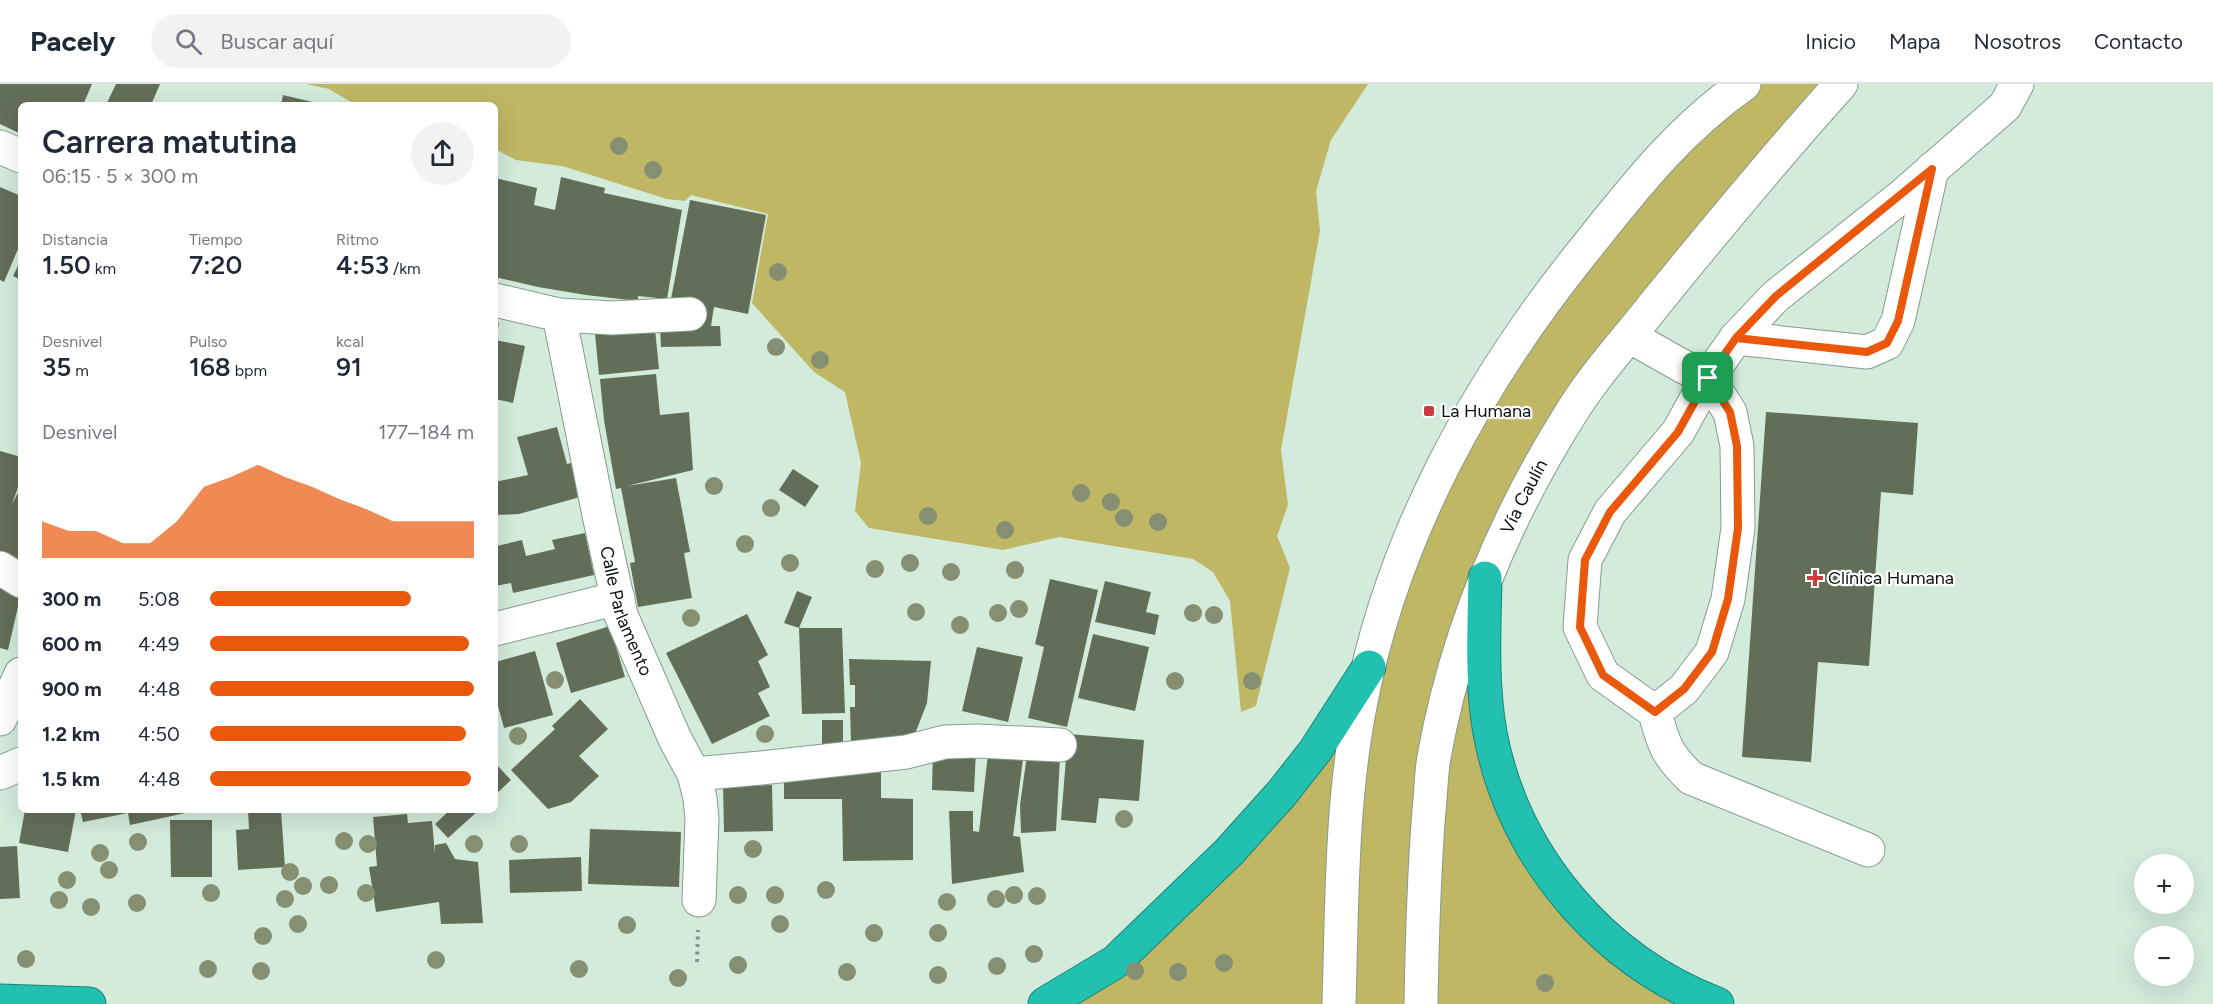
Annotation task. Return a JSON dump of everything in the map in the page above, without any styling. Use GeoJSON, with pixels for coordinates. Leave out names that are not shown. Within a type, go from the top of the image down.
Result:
{"type":"FeatureCollection","features":[{"type":"Feature","properties":{"kind":"highway"},"geometry":{"type":"LineString","coordinates":[[1485,578],[1485,685],[1490,732],[1502,783],[1524,831],[1551,877],[1589,920],[1625,953],[1660,978],[1717,1004]]}},
{"type":"Feature","properties":{"kind":"highway"},"geometry":{"type":"LineString","coordinates":[[1045,1004],[1115,962],[1229,852],[1282,793],[1315,751],[1369,667]]}},
{"type":"Feature","properties":{"kind":"highway"},"geometry":{"type":"LineString","coordinates":[[0,1001],[89,1004]]}},
{"type":"Feature","properties":{"kind":"street"},"geometry":{"type":"LineString","coordinates":[[1339,1004],[1348,808],[1361,701],[1398,566],[1421,513],[1481,398],[1510,350],[1569,270],[1653,165],[1684,131],[1744,84]]}},
{"type":"Feature","properties":{"kind":"street","name":"Vía Caulín"},"geometry":{"type":"LineString","coordinates":[[1421,1004],[1423,889],[1433,760],[1446,700],[1465,636],[1485,578],[1509,523],[1571,412],[1603,366],[1758,178],[1841,84]]}},
{"type":"Feature","properties":{"kind":"street"},"geometry":{"type":"LineString","coordinates":[[1868,850],[1691,778],[1672,760],[1655,712],[1603,675],[1580,627],[1585,560],[1610,512],[1678,432],[1708,378],[1736,338],[1776,296],[1932,169],[2005,106],[2017,84]]}},
{"type":"Feature","properties":{"kind":"street"},"geometry":{"type":"LineString","coordinates":[[0,147],[18,155]]}},
{"type":"Feature","properties":{"kind":"street"},"geometry":{"type":"LineString","coordinates":[[1736,338],[1867,352],[1887,343],[1898,321],[1932,169]]}},
{"type":"Feature","properties":{"kind":"street"},"geometry":{"type":"LineString","coordinates":[[498,301],[559,315],[612,318],[690,314]]}},
{"type":"Feature","properties":{"kind":"street","name":"Calle Parlamento"},"geometry":{"type":"LineString","coordinates":[[559,315],[621,615],[675,738],[694,774],[700,798],[702,819],[699,900]]}},
{"type":"Feature","properties":{"kind":"street"},"geometry":{"type":"LineString","coordinates":[[1629,336],[1708,378],[1730,412],[1737,446],[1738,528],[1728,599],[1712,652],[1684,689],[1655,712]]}},
{"type":"Feature","properties":{"kind":"street"},"geometry":{"type":"LineString","coordinates":[[0,568],[18,579]]}},
{"type":"Feature","properties":{"kind":"street"},"geometry":{"type":"LineString","coordinates":[[498,628],[618,598]]}},
{"type":"Feature","properties":{"kind":"street"},"geometry":{"type":"LineString","coordinates":[[0,719],[18,681]]}},
{"type":"Feature","properties":{"kind":"street"},"geometry":{"type":"LineString","coordinates":[[694,774],[906,752],[945,742],[978,741],[1060,745]]}},
{"type":"Feature","properties":{"kind":"street"},"geometry":{"type":"LineString","coordinates":[[0,773],[18,765]]}},
{"type":"Feature","properties":{"kind":"shaded area"},"geometry":{"type":"Polygon","coordinates":[[[306,84],[1368,84],[1331,140],[1316,191],[1320,231],[1281,450],[1288,505],[1277,536],[1290,568],[1256,706],[1241,712],[1230,601],[1213,572],[1193,559],[1059,537],[1003,550],[869,528],[855,511],[861,463],[845,392],[814,372],[752,303],[768,214],[691,195],[685,201],[667,199],[562,166],[516,160],[498,151],[498,102],[351,102],[329,89],[306,84]]]}},
{"type":"Feature","properties":{"kind":"shaded area"},"geometry":{"type":"Polygon","coordinates":[[[1744,84],[1837,84],[1799,122],[1509,523],[1485,685],[1551,877],[1717,1004],[1045,1004],[1063,994],[1315,751],[1510,350],[1744,84]]]}},
{"type":"Feature","properties":{"kind":"building"},"geometry":{"type":"Polygon","coordinates":[[[0,84],[92,84],[84,102],[18,102],[18,133],[0,124],[0,84]]]}},
{"type":"Feature","properties":{"kind":"building"},"geometry":{"type":"Polygon","coordinates":[[[116,84],[160,84],[152,102],[107,102],[116,84]]]}},
{"type":"Feature","properties":{"kind":"building"},"geometry":{"type":"Polygon","coordinates":[[[283,95],[313,102],[282,102],[283,95]]]}},
{"type":"Feature","properties":{"kind":"building"},"geometry":{"type":"Polygon","coordinates":[[[561,177],[605,188],[604,193],[682,210],[667,299],[638,296],[638,301],[586,295],[498,278],[498,179],[537,188],[534,205],[555,210],[561,177]]]}},
{"type":"Feature","properties":{"kind":"building"},"geometry":{"type":"Polygon","coordinates":[[[0,187],[18,195],[18,249],[4,282],[0,280],[0,187]]]}},
{"type":"Feature","properties":{"kind":"building"},"geometry":{"type":"Polygon","coordinates":[[[690,200],[766,215],[748,314],[714,307],[711,326],[720,326],[721,346],[661,347],[660,327],[671,299],[690,200]]]}},
{"type":"Feature","properties":{"kind":"building"},"geometry":{"type":"Polygon","coordinates":[[[18,266],[18,278],[13,276],[18,266]]]}},
{"type":"Feature","properties":{"kind":"building"},"geometry":{"type":"Polygon","coordinates":[[[655,329],[659,369],[599,375],[595,334],[655,329]]]}},
{"type":"Feature","properties":{"kind":"building"},"geometry":{"type":"Polygon","coordinates":[[[498,340],[525,346],[513,403],[498,400],[498,340]]]}},
{"type":"Feature","properties":{"kind":"building"},"geometry":{"type":"Polygon","coordinates":[[[656,374],[660,415],[689,412],[693,470],[627,486],[676,478],[690,552],[684,553],[692,598],[638,607],[630,563],[635,562],[621,488],[616,489],[604,420],[600,379],[656,374]]]}},
{"type":"Feature","properties":{"kind":"building","name":"Clínica Humana"},"geometry":{"type":"Polygon","coordinates":[[[1766,412],[1918,423],[1913,495],[1881,492],[1869,666],[1818,662],[1811,762],[1742,757],[1766,412]]]}},
{"type":"Feature","properties":{"kind":"building"},"geometry":{"type":"Polygon","coordinates":[[[557,427],[567,464],[571,463],[580,497],[519,514],[498,515],[498,481],[528,475],[517,437],[557,427]]]}},
{"type":"Feature","properties":{"kind":"building"},"geometry":{"type":"Polygon","coordinates":[[[0,451],[18,456],[18,487],[12,504],[18,493],[18,567],[0,556],[0,451]]]}},
{"type":"Feature","properties":{"kind":"building"},"geometry":{"type":"Polygon","coordinates":[[[793,469],[819,486],[805,507],[779,490],[793,469]]]}},
{"type":"Feature","properties":{"kind":"building"},"geometry":{"type":"Polygon","coordinates":[[[585,533],[594,575],[513,593],[511,583],[498,585],[498,546],[522,540],[526,556],[555,549],[552,540],[585,533]]]}},
{"type":"Feature","properties":{"kind":"building"},"geometry":{"type":"Polygon","coordinates":[[[1050,579],[1098,590],[1067,727],[1028,718],[1044,647],[1035,644],[1050,579]]]}},
{"type":"Feature","properties":{"kind":"building"},"geometry":{"type":"Polygon","coordinates":[[[1105,581],[1151,592],[1146,612],[1159,615],[1155,635],[1095,622],[1105,581]]]}},
{"type":"Feature","properties":{"kind":"building"},"geometry":{"type":"Polygon","coordinates":[[[0,588],[18,593],[18,607],[8,650],[0,648],[0,588]]]}},
{"type":"Feature","properties":{"kind":"building"},"geometry":{"type":"Polygon","coordinates":[[[797,591],[812,597],[799,628],[784,623],[797,591]]]}},
{"type":"Feature","properties":{"kind":"building"},"geometry":{"type":"Polygon","coordinates":[[[747,614],[768,655],[758,661],[770,687],[758,693],[770,716],[712,744],[666,653],[747,614]]]}},
{"type":"Feature","properties":{"kind":"building"},"geometry":{"type":"Polygon","coordinates":[[[610,626],[625,677],[571,693],[556,643],[610,626]]]}},
{"type":"Feature","properties":{"kind":"building"},"geometry":{"type":"Polygon","coordinates":[[[799,628],[842,628],[845,713],[802,714],[799,628]]]}},
{"type":"Feature","properties":{"kind":"building"},"geometry":{"type":"Polygon","coordinates":[[[1093,634],[1149,647],[1135,711],[1078,698],[1093,634]]]}},
{"type":"Feature","properties":{"kind":"building"},"geometry":{"type":"Polygon","coordinates":[[[977,647],[1023,657],[1008,722],[962,711],[977,647]]]}},
{"type":"Feature","properties":{"kind":"building"},"geometry":{"type":"Polygon","coordinates":[[[535,651],[553,715],[504,728],[498,706],[498,661],[535,651]]]}},
{"type":"Feature","properties":{"kind":"building"},"geometry":{"type":"Polygon","coordinates":[[[849,659],[931,661],[927,703],[913,739],[851,742],[850,707],[855,707],[855,685],[850,685],[849,659]]]}},
{"type":"Feature","properties":{"kind":"building"},"geometry":{"type":"Polygon","coordinates":[[[580,699],[608,729],[579,756],[599,776],[571,802],[548,809],[511,770],[555,729],[552,726],[580,699]]]}},
{"type":"Feature","properties":{"kind":"building"},"geometry":{"type":"Polygon","coordinates":[[[822,720],[843,720],[843,747],[822,747],[822,720]]]}},
{"type":"Feature","properties":{"kind":"building"},"geometry":{"type":"Polygon","coordinates":[[[1068,734],[1144,740],[1139,801],[1099,798],[1096,823],[1061,820],[1068,734]]]}},
{"type":"Feature","properties":{"kind":"building"},"geometry":{"type":"Polygon","coordinates":[[[933,748],[976,750],[974,792],[932,790],[933,748]]]}},
{"type":"Feature","properties":{"kind":"building"},"geometry":{"type":"Polygon","coordinates":[[[988,754],[1023,759],[1013,836],[1020,837],[1024,872],[952,884],[949,811],[973,811],[973,831],[979,832],[988,754]]]}},
{"type":"Feature","properties":{"kind":"building"},"geometry":{"type":"Polygon","coordinates":[[[1027,755],[1060,758],[1056,831],[1021,833],[1020,805],[1027,755]]]}},
{"type":"Feature","properties":{"kind":"building"},"geometry":{"type":"Polygon","coordinates":[[[498,766],[511,780],[498,792],[498,766]]]}},
{"type":"Feature","properties":{"kind":"building"},"geometry":{"type":"Polygon","coordinates":[[[881,772],[881,798],[913,799],[913,860],[843,861],[842,799],[784,799],[784,773],[881,772]]]}},
{"type":"Feature","properties":{"kind":"building"},"geometry":{"type":"Polygon","coordinates":[[[772,785],[773,831],[724,832],[723,786],[772,785]]]}},
{"type":"Feature","properties":{"kind":"building"},"geometry":{"type":"Polygon","coordinates":[[[24,813],[75,813],[68,852],[19,843],[24,813]]]}},
{"type":"Feature","properties":{"kind":"building"},"geometry":{"type":"Polygon","coordinates":[[[81,813],[128,813],[83,822],[81,813]]]}},
{"type":"Feature","properties":{"kind":"building"},"geometry":{"type":"Polygon","coordinates":[[[128,813],[186,813],[130,825],[128,813]]]}},
{"type":"Feature","properties":{"kind":"building"},"geometry":{"type":"Polygon","coordinates":[[[248,813],[281,813],[285,867],[238,870],[236,830],[249,829],[248,813]]]}},
{"type":"Feature","properties":{"kind":"building"},"geometry":{"type":"Polygon","coordinates":[[[447,813],[476,813],[448,838],[435,824],[447,813]]]}},
{"type":"Feature","properties":{"kind":"building"},"geometry":{"type":"Polygon","coordinates":[[[407,814],[408,823],[432,821],[435,854],[435,845],[446,843],[455,859],[478,862],[483,923],[441,924],[439,902],[376,912],[369,867],[377,866],[373,817],[407,814]]]}},
{"type":"Feature","properties":{"kind":"building"},"geometry":{"type":"Polygon","coordinates":[[[170,820],[212,820],[212,877],[171,877],[170,820]]]}},
{"type":"Feature","properties":{"kind":"building"},"geometry":{"type":"Polygon","coordinates":[[[590,829],[681,832],[679,887],[588,884],[590,829]]]}},
{"type":"Feature","properties":{"kind":"building"},"geometry":{"type":"Polygon","coordinates":[[[17,846],[20,898],[0,899],[0,847],[17,846]]]}},
{"type":"Feature","properties":{"kind":"building"},"geometry":{"type":"Polygon","coordinates":[[[581,857],[582,891],[510,893],[509,860],[581,857]]]}},
{"type":"Feature","properties":{"kind":"place","name":"La Humana"},"geometry":{"type":"Point","coordinates":[1429,411]}},
{"type":"Feature","properties":{"kind":"place","name":"Clínica Humana"},"geometry":{"type":"Point","coordinates":[1815,578]}},
{"type":"Feature","properties":{"kind":"route"},"geometry":{"type":"LineString","coordinates":[[1708,378],[1730,412],[1737,446],[1738,528],[1728,599],[1712,652],[1684,689],[1655,712],[1603,675],[1580,627],[1585,560],[1610,512],[1678,432],[1708,378],[1736,338],[1867,352],[1887,343],[1898,321],[1932,169],[1902,196],[1776,296],[1736,338],[1708,378]]}}]}
